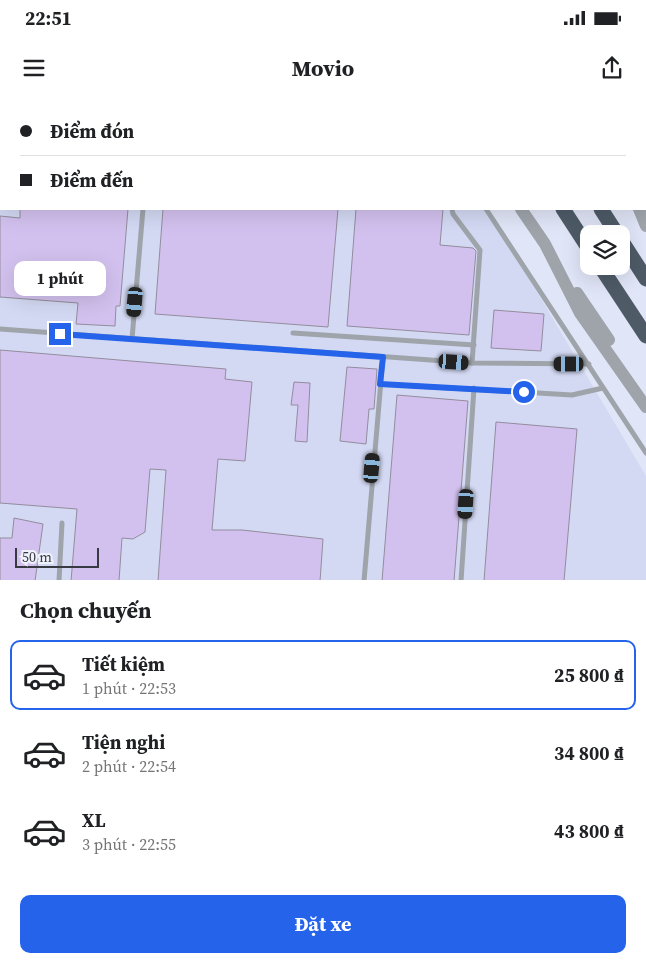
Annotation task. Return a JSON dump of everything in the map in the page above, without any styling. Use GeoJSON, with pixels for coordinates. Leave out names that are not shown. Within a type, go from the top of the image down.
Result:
{"type":"FeatureCollection","features":[{"type":"Feature","properties":{"kind":"highway"},"geometry":{"type":"LineString","coordinates":[[563,210],[580,236]]}},
{"type":"Feature","properties":{"kind":"highway"},"geometry":{"type":"LineString","coordinates":[[602,210],[611,225]]}},
{"type":"Feature","properties":{"kind":"highway"},"geometry":{"type":"LineString","coordinates":[[630,254],[646,278]]}},
{"type":"Feature","properties":{"kind":"highway"},"geometry":{"type":"LineString","coordinates":[[606,275],[646,336]]}},
{"type":"Feature","properties":{"kind":"street"},"geometry":{"type":"LineString","coordinates":[[522,210],[646,394]]}},
{"type":"Feature","properties":{"kind":"street"},"geometry":{"type":"LineString","coordinates":[[639,210],[646,226]]}},
{"type":"Feature","properties":{"kind":"street"},"geometry":{"type":"LineString","coordinates":[[554,260],[580,313],[646,408]]}},
{"type":"Feature","properties":{"kind":"lane"},"geometry":{"type":"LineString","coordinates":[[132,339],[143,210]]}},
{"type":"Feature","properties":{"kind":"lane"},"geometry":{"type":"LineString","coordinates":[[452,210],[452,214],[480,250],[472,363]]}},
{"type":"Feature","properties":{"kind":"lane"},"geometry":{"type":"LineString","coordinates":[[487,210],[646,452]]}},
{"type":"Feature","properties":{"kind":"lane"},"geometry":{"type":"LineString","coordinates":[[0,329],[472,363],[589,364]]}},
{"type":"Feature","properties":{"kind":"lane"},"geometry":{"type":"LineString","coordinates":[[293,333],[474,345]]}},
{"type":"Feature","properties":{"kind":"lane"},"geometry":{"type":"LineString","coordinates":[[364,580],[383,357]]}},
{"type":"Feature","properties":{"kind":"lane"},"geometry":{"type":"LineString","coordinates":[[380,384],[572,394],[603,388]]}},
{"type":"Feature","properties":{"kind":"lane"},"geometry":{"type":"LineString","coordinates":[[461,580],[474,388]]}},
{"type":"Feature","properties":{"kind":"lane"},"geometry":{"type":"LineString","coordinates":[[59,580],[62,523]]}},
{"type":"Feature","properties":{"kind":"shaded area"},"geometry":{"type":"Polygon","coordinates":[[[0,210],[489,210],[646,476],[646,580],[0,580],[0,210]]]}},
{"type":"Feature","properties":{"kind":"building"},"geometry":{"type":"Polygon","coordinates":[[[20,210],[128,210],[120,306],[116,306],[115,326],[76,324],[78,303],[0,297],[0,216],[20,218],[20,210]]]}},
{"type":"Feature","properties":{"kind":"building"},"geometry":{"type":"Polygon","coordinates":[[[163,210],[338,210],[328,327],[155,314],[163,210]]]}},
{"type":"Feature","properties":{"kind":"building"},"geometry":{"type":"Polygon","coordinates":[[[356,210],[443,210],[440,245],[473,248],[476,251],[469,335],[347,326],[356,210]]]}},
{"type":"Feature","properties":{"kind":"building"},"geometry":{"type":"Polygon","coordinates":[[[494,310],[544,314],[541,351],[491,348],[494,310]]]}},
{"type":"Feature","properties":{"kind":"building"},"geometry":{"type":"Polygon","coordinates":[[[0,350],[226,369],[225,379],[252,382],[245,461],[218,459],[212,530],[242,530],[323,539],[320,580],[158,580],[166,470],[150,469],[145,532],[133,539],[122,538],[119,580],[71,580],[77,509],[0,503],[0,350]]]}},
{"type":"Feature","properties":{"kind":"building"},"geometry":{"type":"Polygon","coordinates":[[[347,367],[377,369],[374,409],[369,409],[366,444],[340,441],[347,367]]]}},
{"type":"Feature","properties":{"kind":"building"},"geometry":{"type":"Polygon","coordinates":[[[294,382],[310,383],[307,442],[295,441],[298,405],[291,405],[294,382]]]}},
{"type":"Feature","properties":{"kind":"building"},"geometry":{"type":"Polygon","coordinates":[[[397,395],[468,401],[454,580],[382,580],[397,395]]]}},
{"type":"Feature","properties":{"kind":"building"},"geometry":{"type":"Polygon","coordinates":[[[496,422],[577,429],[564,580],[484,580],[496,422]]]}},
{"type":"Feature","properties":{"kind":"building"},"geometry":{"type":"Polygon","coordinates":[[[14,518],[43,524],[35,580],[0,580],[0,538],[12,538],[14,518]]]}},
{"type":"Feature","properties":{"kind":"route"},"geometry":{"type":"LineString","coordinates":[[60,334],[383,357],[380,384],[524,392]]}}]}
